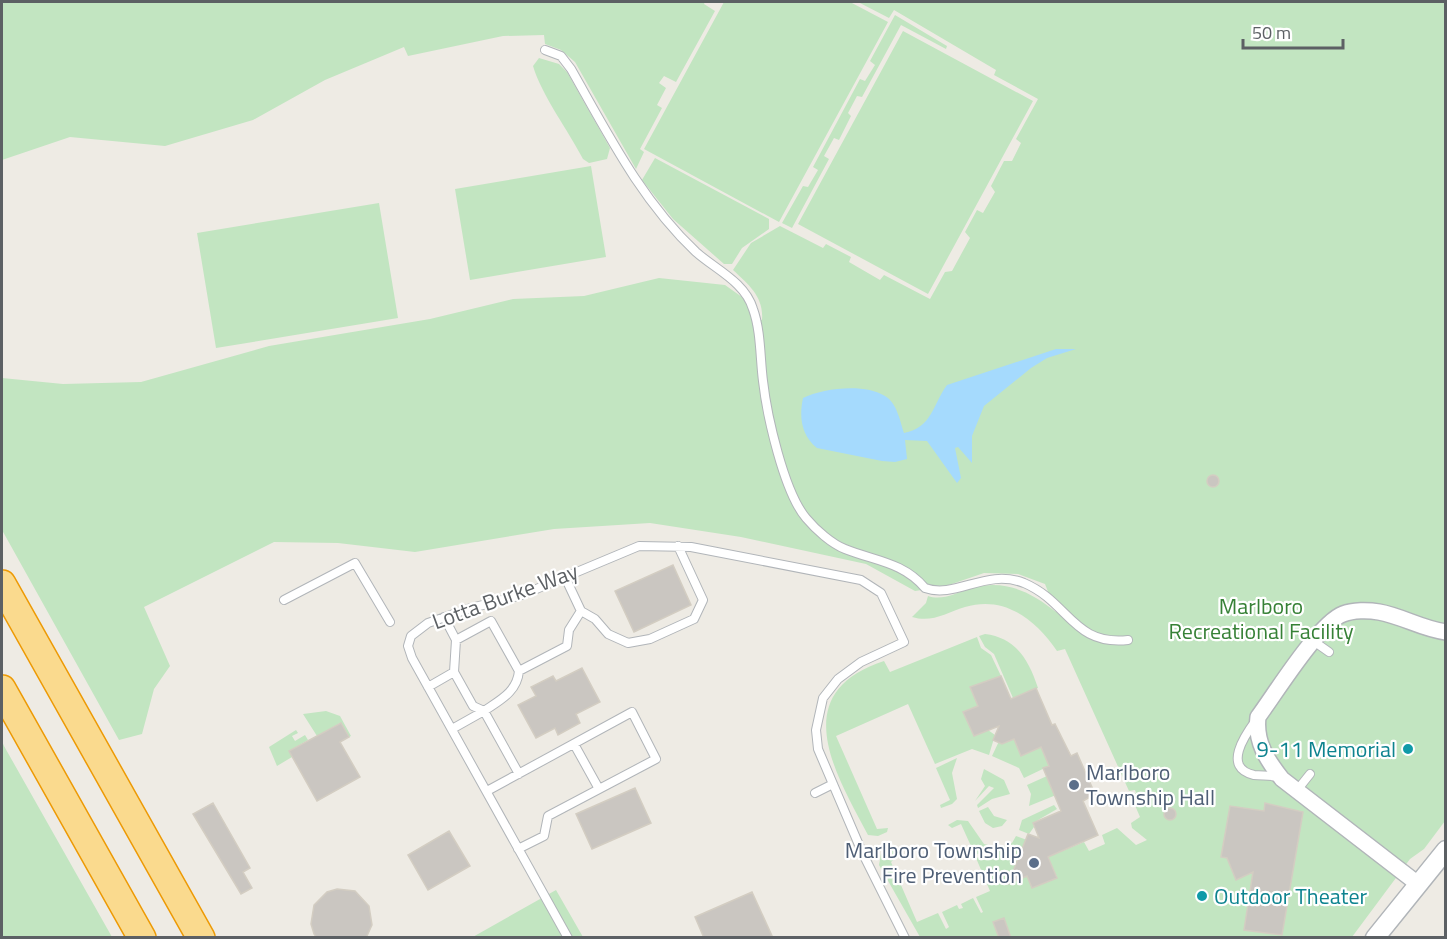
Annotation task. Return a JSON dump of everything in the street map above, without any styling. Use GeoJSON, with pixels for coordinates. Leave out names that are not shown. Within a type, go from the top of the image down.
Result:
{"type":"FeatureCollection","features":[{"type":"Feature","properties":{"kind":"highway"},"geometry":{"type":"LineString","coordinates":[[2,584],[201,938]]}},
{"type":"Feature","properties":{"kind":"highway"},"geometry":{"type":"LineString","coordinates":[[2,689],[142,938]]}},
{"type":"Feature","properties":{"kind":"street"},"geometry":{"type":"LineString","coordinates":[[1418,884],[1298,789],[1282,779],[1267,761],[1257,726],[1258,717],[1308,637],[1332,620],[1354,611],[1380,612],[1410,624],[1446,632]]}},
{"type":"Feature","properties":{"kind":"street"},"geometry":{"type":"LineString","coordinates":[[1375,938],[1446,850]]}},
{"type":"Feature","properties":{"kind":"lane"},"geometry":{"type":"LineString","coordinates":[[545,50],[561,56],[571,69],[619,154],[656,209],[697,253],[742,290],[753,308],[770,417],[793,497],[806,518],[843,549],[888,561],[915,576],[925,588],[945,591],[997,578],[1023,583],[1057,604],[1086,633],[1112,642],[1128,640]]}},
{"type":"Feature","properties":{"kind":"lane","name":"Lotta Burke Way"},"geometry":{"type":"LineString","coordinates":[[568,938],[428,687],[408,646],[411,636],[420,627],[444,617],[522,595],[639,546],[678,546],[861,580],[881,592],[904,642],[850,669],[831,686],[823,698],[816,730],[817,743],[833,784]]}},
{"type":"Feature","properties":{"kind":"lane"},"geometry":{"type":"LineString","coordinates":[[565,577],[581,611],[596,619],[608,634],[628,643],[650,639],[694,619],[703,600],[678,546]]}},
{"type":"Feature","properties":{"kind":"lane"},"geometry":{"type":"LineString","coordinates":[[284,600],[356,563],[390,622]]}},
{"type":"Feature","properties":{"kind":"lane"},"geometry":{"type":"LineString","coordinates":[[519,671],[567,646],[569,630],[581,611]]}},
{"type":"Feature","properties":{"kind":"lane"},"geometry":{"type":"LineString","coordinates":[[444,617],[456,640],[454,672],[473,706],[484,711],[519,774]]}},
{"type":"Feature","properties":{"kind":"lane"},"geometry":{"type":"LineString","coordinates":[[452,729],[510,694],[518,682],[519,671],[491,621],[456,640]]}},
{"type":"Feature","properties":{"kind":"lane"},"geometry":{"type":"LineString","coordinates":[[1308,637],[1329,652]]}},
{"type":"Feature","properties":{"kind":"lane"},"geometry":{"type":"LineString","coordinates":[[428,687],[454,672]]}},
{"type":"Feature","properties":{"kind":"lane"},"geometry":{"type":"LineString","coordinates":[[487,791],[632,712],[656,759],[548,816],[544,836],[519,849]]}},
{"type":"Feature","properties":{"kind":"lane"},"geometry":{"type":"LineString","coordinates":[[1258,717],[1240,743],[1237,754],[1239,764],[1243,770],[1253,774],[1282,779]]}},
{"type":"Feature","properties":{"kind":"lane"},"geometry":{"type":"LineString","coordinates":[[574,744],[599,789]]}},
{"type":"Feature","properties":{"kind":"lane"},"geometry":{"type":"LineString","coordinates":[[1298,789],[1310,774]]}},
{"type":"Feature","properties":{"kind":"lane"},"geometry":{"type":"LineString","coordinates":[[815,794],[833,784],[862,852],[905,938]]}},
{"type":"Feature","properties":{"kind":"green space"},"geometry":{"type":"Polygon","coordinates":[[[2,2],[705,2],[704,4],[715,11],[676,82],[664,76],[659,83],[666,88],[657,105],[662,108],[640,149],[644,152],[636,169],[575,62],[561,50],[545,44],[544,35],[503,36],[408,56],[404,47],[325,80],[253,120],[165,146],[70,137],[2,160],[2,2]]]}},
{"type":"Feature","properties":{"kind":"green space"},"geometry":{"type":"Polygon","coordinates":[[[724,2],[850,2],[888,22],[779,222],[644,149],[724,2]]]}},
{"type":"Feature","properties":{"kind":"green space","name":"Marlboro Recreational Facility"},"geometry":{"type":"Polygon","coordinates":[[[858,2],[1445,2],[1445,821],[1424,849],[1410,859],[1352,937],[920,937],[879,865],[881,854],[898,848],[901,853],[891,862],[917,922],[938,913],[946,929],[949,927],[942,912],[957,905],[959,909],[963,908],[961,904],[973,898],[981,913],[983,912],[976,897],[990,891],[976,858],[1012,843],[1016,836],[1027,840],[1026,849],[1021,851],[1009,883],[1027,876],[1032,888],[1057,877],[1048,857],[1084,842],[1089,851],[1105,844],[1102,835],[1117,828],[1136,845],[1147,840],[1132,828],[1131,823],[1140,817],[1131,796],[1136,793],[1135,790],[1129,791],[1065,649],[1057,651],[1029,620],[1006,607],[993,604],[965,607],[933,618],[912,617],[926,603],[928,596],[944,597],[981,586],[993,585],[1016,588],[1056,612],[1045,584],[1018,574],[984,573],[943,587],[915,591],[866,564],[741,537],[650,523],[554,529],[415,552],[338,543],[274,542],[144,607],[170,666],[154,689],[142,734],[119,740],[2,530],[2,378],[63,384],[141,382],[269,346],[430,319],[513,299],[584,296],[659,278],[725,285],[749,302],[758,320],[762,320],[758,298],[750,286],[733,270],[751,243],[780,226],[823,248],[826,244],[851,257],[849,262],[880,280],[884,275],[930,299],[945,272],[952,271],[970,238],[965,232],[977,210],[983,213],[995,192],[991,186],[1004,161],[1012,161],[1021,143],[1016,139],[1038,99],[994,75],[996,70],[894,10],[889,18],[858,2]]]}},
{"type":"Feature","properties":{"kind":"green space"},"geometry":{"type":"Polygon","coordinates":[[[895,15],[947,46],[946,49],[901,25],[862,97],[857,96],[848,113],[851,116],[839,140],[834,138],[824,156],[829,159],[792,228],[782,223],[803,186],[808,187],[818,170],[813,167],[860,79],[865,81],[875,65],[870,61],[895,15]]]}},
{"type":"Feature","properties":{"kind":"green space"},"geometry":{"type":"Polygon","coordinates":[[[903,31],[1033,101],[928,294],[798,224],[903,31]]]}},
{"type":"Feature","properties":{"kind":"green space"},"geometry":{"type":"Polygon","coordinates":[[[539,58],[559,64],[567,72],[610,148],[607,159],[589,163],[583,159],[537,77],[533,66],[539,58]]]}},
{"type":"Feature","properties":{"kind":"green space"},"geometry":{"type":"Polygon","coordinates":[[[655,158],[769,219],[769,229],[742,248],[732,264],[724,264],[673,219],[642,180],[655,158]]]}},
{"type":"Feature","properties":{"kind":"green space"},"geometry":{"type":"Polygon","coordinates":[[[591,166],[606,257],[470,280],[455,189],[591,166]]]}},
{"type":"Feature","properties":{"kind":"green space"},"geometry":{"type":"Polygon","coordinates":[[[379,203],[398,318],[216,348],[197,233],[379,203]]]}},
{"type":"Feature","properties":{"kind":"green space"},"geometry":{"type":"Polygon","coordinates":[[[985,634],[1006,640],[1020,652],[1038,688],[1013,698],[994,654],[985,647],[979,636],[985,634]]]}},
{"type":"Feature","properties":{"kind":"green space"},"geometry":{"type":"Polygon","coordinates":[[[977,637],[981,648],[991,655],[1001,676],[970,687],[978,706],[964,713],[974,736],[988,730],[995,735],[989,755],[972,749],[935,764],[908,704],[836,736],[877,829],[888,828],[887,832],[878,836],[868,835],[843,786],[827,737],[827,714],[836,693],[854,675],[884,661],[890,672],[977,637]]]}},
{"type":"Feature","properties":{"kind":"green space"},"geometry":{"type":"Polygon","coordinates":[[[326,711],[340,716],[351,736],[349,737],[340,723],[317,736],[303,714],[326,711]]]}},
{"type":"Feature","properties":{"kind":"green space"},"geometry":{"type":"Polygon","coordinates":[[[296,730],[298,733],[292,736],[295,741],[305,735],[308,740],[289,751],[292,757],[277,766],[269,747],[296,730]]]}},
{"type":"Feature","properties":{"kind":"green space"},"geometry":{"type":"Polygon","coordinates":[[[1001,737],[1014,739],[1021,756],[1041,747],[1049,766],[1024,778],[1019,768],[992,756],[1001,737]]]}},
{"type":"Feature","properties":{"kind":"green space"},"geometry":{"type":"Polygon","coordinates":[[[2,741],[4,746],[112,937],[2,937],[2,741]]]}},
{"type":"Feature","properties":{"kind":"green space"},"geometry":{"type":"Polygon","coordinates":[[[957,758],[952,773],[957,799],[952,804],[941,808],[940,805],[950,800],[936,768],[957,758]]]}},
{"type":"Feature","properties":{"kind":"green space"},"geometry":{"type":"Polygon","coordinates":[[[984,769],[1004,780],[1010,794],[992,799],[978,808],[977,805],[994,788],[989,786],[975,801],[985,786],[981,779],[984,769]]]}},
{"type":"Feature","properties":{"kind":"green space"},"geometry":{"type":"Polygon","coordinates":[[[1047,776],[1061,793],[1029,806],[1031,794],[1027,785],[1047,776]]]}},
{"type":"Feature","properties":{"kind":"green space"},"geometry":{"type":"Polygon","coordinates":[[[1054,805],[1057,809],[1033,823],[1034,827],[1029,834],[1019,830],[1022,820],[1054,805]]]}},
{"type":"Feature","properties":{"kind":"green space"},"geometry":{"type":"Polygon","coordinates":[[[988,807],[994,816],[1007,820],[1002,826],[993,828],[985,823],[979,811],[988,807]]]}},
{"type":"Feature","properties":{"kind":"green space"},"geometry":{"type":"Polygon","coordinates":[[[957,820],[968,821],[984,844],[997,847],[975,855],[961,824],[952,828],[948,825],[957,820]]]}},
{"type":"Feature","properties":{"kind":"green space"},"geometry":{"type":"Polygon","coordinates":[[[556,890],[583,937],[471,938],[556,890]]]}},
{"type":"Feature","properties":{"kind":"water"},"geometry":{"type":"Polygon","coordinates":[[[1056,349],[1076,349],[1047,358],[984,406],[972,436],[972,463],[958,447],[955,448],[961,478],[957,483],[927,441],[905,440],[907,459],[895,462],[882,461],[817,448],[802,425],[803,398],[821,392],[856,388],[877,392],[889,399],[895,408],[904,433],[921,426],[926,421],[947,385],[1056,349]]]}},
{"type":"Feature","properties":{"kind":"building"},"geometry":{"type":"Polygon","coordinates":[[[1215,475],[1218,476],[1218,486],[1211,487],[1208,486],[1207,479],[1208,476],[1215,475]]]}},
{"type":"Feature","properties":{"kind":"building"},"geometry":{"type":"Polygon","coordinates":[[[673,565],[691,605],[634,632],[615,591],[673,565]]]}},
{"type":"Feature","properties":{"kind":"building"},"geometry":{"type":"Polygon","coordinates":[[[582,668],[600,702],[576,714],[580,723],[558,735],[555,728],[536,738],[518,705],[536,696],[531,687],[553,676],[556,681],[582,668]]]}},
{"type":"Feature","properties":{"kind":"building","name":"Marlboro Township Hall"},"geometry":{"type":"Polygon","coordinates":[[[1001,676],[1011,699],[1036,688],[1052,725],[1055,724],[1071,756],[1077,753],[1095,794],[1083,801],[1098,835],[1048,857],[1057,878],[1032,888],[1027,876],[1008,884],[1028,834],[1039,838],[1033,823],[1061,811],[1043,768],[1049,766],[1041,747],[1021,756],[1014,739],[1002,744],[993,740],[999,726],[974,736],[963,712],[978,706],[970,687],[1001,676]]]}},
{"type":"Feature","properties":{"kind":"building"},"geometry":{"type":"Polygon","coordinates":[[[341,723],[349,737],[340,742],[360,777],[317,801],[289,751],[341,723]]]}},
{"type":"Feature","properties":{"kind":"building"},"geometry":{"type":"Polygon","coordinates":[[[635,788],[651,823],[592,849],[576,814],[635,788]]]}},
{"type":"Feature","properties":{"kind":"building"},"geometry":{"type":"Polygon","coordinates":[[[213,803],[250,868],[243,872],[252,888],[241,894],[193,814],[213,803]]]}},
{"type":"Feature","properties":{"kind":"building"},"geometry":{"type":"Polygon","coordinates":[[[1265,803],[1303,812],[1282,935],[1244,930],[1253,872],[1236,880],[1227,858],[1221,857],[1230,806],[1264,811],[1265,803]]]}},
{"type":"Feature","properties":{"kind":"building"},"geometry":{"type":"Polygon","coordinates":[[[1172,808],[1175,809],[1175,819],[1168,820],[1165,819],[1164,812],[1165,809],[1172,808]]]}},
{"type":"Feature","properties":{"kind":"building"},"geometry":{"type":"Polygon","coordinates":[[[449,831],[470,866],[428,890],[408,855],[449,831]]]}},
{"type":"Feature","properties":{"kind":"building"},"geometry":{"type":"Polygon","coordinates":[[[337,889],[355,891],[369,906],[372,925],[366,938],[317,938],[314,934],[311,924],[314,905],[327,892],[337,889]]]}},
{"type":"Feature","properties":{"kind":"building"},"geometry":{"type":"Polygon","coordinates":[[[752,892],[773,938],[704,938],[695,917],[752,892]]]}},
{"type":"Feature","properties":{"kind":"building"},"geometry":{"type":"Polygon","coordinates":[[[1004,918],[1011,938],[999,938],[993,922],[1004,918]]]}},
{"type":"Feature","properties":{"kind":"place","name":"9-11 Memorial"},"geometry":{"type":"Point","coordinates":[1408,749]}},
{"type":"Feature","properties":{"kind":"place","name":"Marlboro Township Hall"},"geometry":{"type":"Point","coordinates":[1074,785]}},
{"type":"Feature","properties":{"kind":"place","name":"Marlboro Township Fire Prevention"},"geometry":{"type":"Point","coordinates":[1034,863]}},
{"type":"Feature","properties":{"kind":"place","name":"Outdoor Theater"},"geometry":{"type":"Point","coordinates":[1202,896]}}]}
